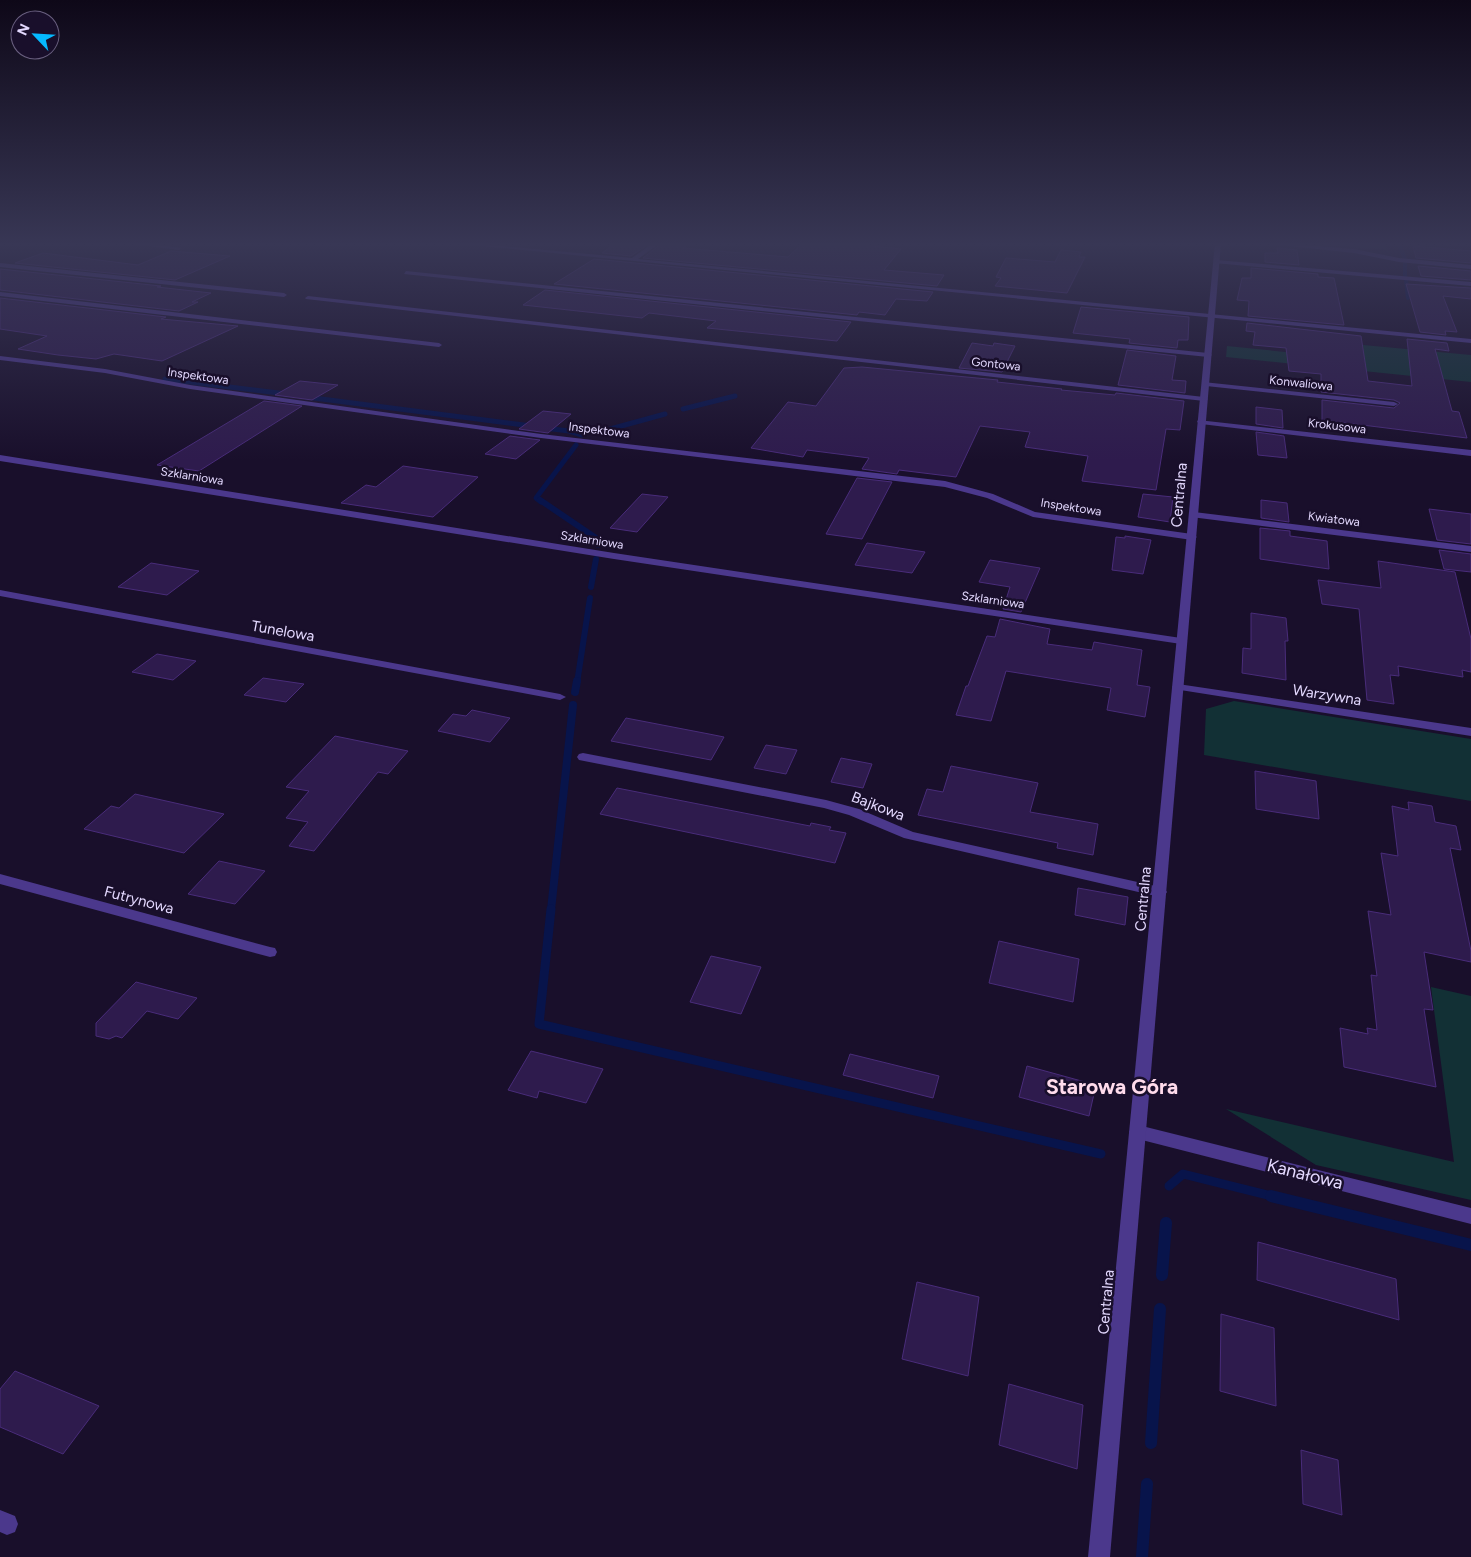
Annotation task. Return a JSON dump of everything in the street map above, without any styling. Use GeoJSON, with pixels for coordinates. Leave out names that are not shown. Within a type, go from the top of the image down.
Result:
{"type":"FeatureCollection","features":[{"type":"Feature","properties":{"kind":"street"},"geometry":{"type":"LineString","coordinates":[[186,316],[439,345]]}},
{"type":"Feature","properties":{"kind":"street","name":"Gontowa"},"geometry":{"type":"LineString","coordinates":[[465,316],[1204,399]]}},
{"type":"Feature","properties":{"kind":"street"},"geometry":{"type":"LineString","coordinates":[[823,316],[1208,355]]}},
{"type":"Feature","properties":{"kind":"street"},"geometry":{"type":"LineString","coordinates":[[1208,316],[1471,342]]}},
{"type":"Feature","properties":{"kind":"street","name":"Centralna"},"geometry":{"type":"LineString","coordinates":[[1099,1557],[1211,316]]}},
{"type":"Feature","properties":{"kind":"street","name":"Inspektowa"},"geometry":{"type":"LineString","coordinates":[[0,358],[105,371],[190,387],[541,436],[945,484],[982,492],[1010,502],[1032,514],[1192,537]]}},
{"type":"Feature","properties":{"kind":"street","name":"Konwaliowa"},"geometry":{"type":"LineString","coordinates":[[1206,384],[1394,404]]}},
{"type":"Feature","properties":{"kind":"street","name":"Krokusowa"},"geometry":{"type":"LineString","coordinates":[[1201,422],[1471,453]]}},
{"type":"Feature","properties":{"kind":"street","name":"Szklarniowa"},"geometry":{"type":"LineString","coordinates":[[0,458],[614,556],[1181,641]]}},
{"type":"Feature","properties":{"kind":"street","name":"Kwiatowa"},"geometry":{"type":"LineString","coordinates":[[1194,515],[1471,549]]}},
{"type":"Feature","properties":{"kind":"street","name":"Tunelowa"},"geometry":{"type":"LineString","coordinates":[[0,593],[560,697]]}},
{"type":"Feature","properties":{"kind":"street","name":"Warzywna"},"geometry":{"type":"LineString","coordinates":[[1178,687],[1471,732]]}},
{"type":"Feature","properties":{"kind":"street","name":"Bajkowa"},"geometry":{"type":"LineString","coordinates":[[584,757],[826,804],[854,812],[909,835],[1160,892]]}},
{"type":"Feature","properties":{"kind":"street","name":"Futrynowa"},"geometry":{"type":"LineString","coordinates":[[0,879],[270,952]]}},
{"type":"Feature","properties":{"kind":"street","name":"Kanałowa"},"geometry":{"type":"LineString","coordinates":[[1138,1132],[1471,1216]]}},
{"type":"Feature","properties":{"kind":"green space"},"geometry":{"type":"Polygon","coordinates":[[[1363,345],[1471,355],[1471,382],[1226,357],[1227,346],[1364,360],[1363,345]]]}},
{"type":"Feature","properties":{"kind":"green space"},"geometry":{"type":"Polygon","coordinates":[[[1234,701],[1471,739],[1471,801],[1204,755],[1206,709],[1234,701]]]}},
{"type":"Feature","properties":{"kind":"green space"},"geometry":{"type":"Polygon","coordinates":[[[1431,987],[1471,996],[1471,1200],[1316,1165],[1226,1109],[1454,1162],[1431,987]]]}},
{"type":"Feature","properties":{"kind":"building"},"geometry":{"type":"Polygon","coordinates":[[[0,316],[154,316],[166,317],[161,319],[238,326],[162,361],[114,354],[96,359],[18,349],[47,336],[0,329],[0,316]]]}},
{"type":"Feature","properties":{"kind":"building"},"geometry":{"type":"Polygon","coordinates":[[[621,316],[645,316],[642,318],[621,316]]]}},
{"type":"Feature","properties":{"kind":"building"},"geometry":{"type":"Polygon","coordinates":[[[671,316],[790,316],[851,322],[837,341],[707,328],[716,321],[671,316]]]}},
{"type":"Feature","properties":{"kind":"building"},"geometry":{"type":"Polygon","coordinates":[[[1078,316],[1189,317],[1188,340],[1178,340],[1177,348],[1129,343],[1130,339],[1073,333],[1078,316]]]}},
{"type":"Feature","properties":{"kind":"building"},"geometry":{"type":"Polygon","coordinates":[[[1248,316],[1342,316],[1344,325],[1248,316]]]}},
{"type":"Feature","properties":{"kind":"building"},"geometry":{"type":"Polygon","coordinates":[[[1415,316],[1451,316],[1457,332],[1445,331],[1446,335],[1420,332],[1415,316]]]}},
{"type":"Feature","properties":{"kind":"building"},"geometry":{"type":"Polygon","coordinates":[[[1247,323],[1361,336],[1368,381],[1412,386],[1407,339],[1447,343],[1449,351],[1435,349],[1452,411],[1459,412],[1467,438],[1322,420],[1322,400],[1394,408],[1400,403],[1394,400],[1321,392],[1321,374],[1289,371],[1286,348],[1253,345],[1255,332],[1246,331],[1247,323]]]}},
{"type":"Feature","properties":{"kind":"building"},"geometry":{"type":"Polygon","coordinates":[[[972,343],[993,346],[994,343],[1015,346],[1002,372],[959,368],[972,343]]]}},
{"type":"Feature","properties":{"kind":"building"},"geometry":{"type":"Polygon","coordinates":[[[1127,350],[1176,356],[1172,380],[1186,381],[1185,393],[1118,385],[1127,350]]]}},
{"type":"Feature","properties":{"kind":"building"},"geometry":{"type":"Polygon","coordinates":[[[862,367],[998,380],[997,382],[1061,390],[1115,395],[1116,393],[1184,401],[1180,430],[1166,429],[1156,490],[1082,481],[1088,456],[1025,447],[1030,432],[980,426],[956,477],[899,470],[897,474],[862,469],[869,458],[807,450],[803,457],[751,448],[788,402],[816,406],[844,368],[862,367]]]}},
{"type":"Feature","properties":{"kind":"building"},"geometry":{"type":"Polygon","coordinates":[[[300,381],[338,385],[312,400],[275,395],[300,381]]]}},
{"type":"Feature","properties":{"kind":"building"},"geometry":{"type":"Polygon","coordinates":[[[264,401],[302,406],[199,471],[157,465],[264,401]]]}},
{"type":"Feature","properties":{"kind":"building"},"geometry":{"type":"Polygon","coordinates":[[[1256,407],[1282,410],[1283,428],[1256,424],[1256,407]]]}},
{"type":"Feature","properties":{"kind":"building"},"geometry":{"type":"Polygon","coordinates":[[[543,411],[571,414],[548,433],[519,429],[543,411]]]}},
{"type":"Feature","properties":{"kind":"building"},"geometry":{"type":"Polygon","coordinates":[[[1256,432],[1284,436],[1287,458],[1258,455],[1256,432]]]}},
{"type":"Feature","properties":{"kind":"building"},"geometry":{"type":"Polygon","coordinates":[[[510,436],[540,440],[516,459],[485,454],[510,436]]]}},
{"type":"Feature","properties":{"kind":"building"},"geometry":{"type":"Polygon","coordinates":[[[403,466],[478,477],[433,517],[341,503],[366,485],[376,487],[403,466]]]}},
{"type":"Feature","properties":{"kind":"building"},"geometry":{"type":"Polygon","coordinates":[[[857,478],[892,482],[862,539],[826,534],[857,478]]]}},
{"type":"Feature","properties":{"kind":"building"},"geometry":{"type":"Polygon","coordinates":[[[642,494],[668,497],[637,532],[610,528],[642,494]]]}},
{"type":"Feature","properties":{"kind":"building"},"geometry":{"type":"Polygon","coordinates":[[[1143,494],[1173,497],[1170,522],[1138,517],[1143,494]]]}},
{"type":"Feature","properties":{"kind":"building"},"geometry":{"type":"Polygon","coordinates":[[[1261,500],[1287,503],[1289,522],[1261,518],[1261,500]]]}},
{"type":"Feature","properties":{"kind":"building"},"geometry":{"type":"Polygon","coordinates":[[[1429,509],[1471,514],[1471,544],[1437,540],[1429,509]]]}},
{"type":"Feature","properties":{"kind":"building"},"geometry":{"type":"Polygon","coordinates":[[[1260,528],[1290,531],[1290,536],[1327,541],[1329,569],[1260,559],[1260,528]]]}},
{"type":"Feature","properties":{"kind":"building"},"geometry":{"type":"Polygon","coordinates":[[[1125,536],[1151,540],[1143,574],[1112,570],[1116,537],[1125,538],[1125,536]]]}},
{"type":"Feature","properties":{"kind":"building"},"geometry":{"type":"Polygon","coordinates":[[[867,543],[925,552],[912,573],[855,565],[867,543]]]}},
{"type":"Feature","properties":{"kind":"building"},"geometry":{"type":"Polygon","coordinates":[[[1439,550],[1471,554],[1471,572],[1444,569],[1439,550]]]}},
{"type":"Feature","properties":{"kind":"building"},"geometry":{"type":"Polygon","coordinates":[[[990,560],[1040,568],[1021,612],[1003,609],[1010,587],[979,582],[990,560]]]}},
{"type":"Feature","properties":{"kind":"building"},"geometry":{"type":"Polygon","coordinates":[[[1378,561],[1455,572],[1471,639],[1471,672],[1462,670],[1463,677],[1398,666],[1399,676],[1390,675],[1394,704],[1367,700],[1359,609],[1322,604],[1318,580],[1381,588],[1378,561]]]}},
{"type":"Feature","properties":{"kind":"building"},"geometry":{"type":"Polygon","coordinates":[[[151,563],[199,571],[167,595],[118,587],[151,563]]]}},
{"type":"Feature","properties":{"kind":"building"},"geometry":{"type":"Polygon","coordinates":[[[1251,613],[1286,618],[1288,641],[1285,641],[1286,680],[1242,673],[1243,648],[1251,649],[1251,613]]]}},
{"type":"Feature","properties":{"kind":"building"},"geometry":{"type":"Polygon","coordinates":[[[1000,619],[1050,629],[1047,644],[1092,650],[1094,642],[1142,650],[1137,685],[1150,687],[1145,717],[1107,710],[1111,688],[1006,671],[991,721],[956,715],[987,636],[995,637],[1000,619]]]}},
{"type":"Feature","properties":{"kind":"building"},"geometry":{"type":"Polygon","coordinates":[[[157,654],[196,661],[173,680],[132,672],[157,654]]]}},
{"type":"Feature","properties":{"kind":"building"},"geometry":{"type":"Polygon","coordinates":[[[263,678],[304,684],[286,702],[244,695],[263,678]]]}},
{"type":"Feature","properties":{"kind":"building"},"geometry":{"type":"Polygon","coordinates":[[[472,710],[510,718],[490,742],[438,731],[453,714],[466,716],[472,710]]]}},
{"type":"Feature","properties":{"kind":"building"},"geometry":{"type":"Polygon","coordinates":[[[626,718],[724,737],[711,760],[611,741],[626,718]]]}},
{"type":"Feature","properties":{"kind":"building"},"geometry":{"type":"Polygon","coordinates":[[[335,736],[408,751],[388,774],[378,772],[314,851],[289,846],[308,822],[286,818],[309,791],[286,787],[335,736]]]}},
{"type":"Feature","properties":{"kind":"building"},"geometry":{"type":"Polygon","coordinates":[[[766,745],[797,750],[786,774],[754,768],[766,745]]]}},
{"type":"Feature","properties":{"kind":"building"},"geometry":{"type":"Polygon","coordinates":[[[841,758],[872,764],[863,788],[831,782],[841,758]]]}},
{"type":"Feature","properties":{"kind":"building"},"geometry":{"type":"Polygon","coordinates":[[[951,766],[1038,783],[1030,812],[1098,824],[1093,855],[1057,848],[1058,843],[918,815],[927,789],[943,792],[951,766]]]}},
{"type":"Feature","properties":{"kind":"building"},"geometry":{"type":"Polygon","coordinates":[[[1255,771],[1316,781],[1319,819],[1256,809],[1255,771]]]}},
{"type":"Feature","properties":{"kind":"building"},"geometry":{"type":"Polygon","coordinates":[[[617,788],[810,826],[811,823],[831,827],[829,830],[846,833],[835,863],[600,814],[617,788]]]}},
{"type":"Feature","properties":{"kind":"building"},"geometry":{"type":"Polygon","coordinates":[[[135,794],[224,814],[184,853],[84,829],[111,806],[119,808],[135,794]]]}},
{"type":"Feature","properties":{"kind":"building"},"geometry":{"type":"Polygon","coordinates":[[[1408,802],[1432,806],[1435,822],[1456,826],[1461,850],[1450,848],[1471,951],[1471,962],[1424,952],[1433,1010],[1424,1009],[1436,1087],[1344,1067],[1340,1028],[1368,1034],[1367,1028],[1377,1030],[1371,975],[1377,976],[1368,911],[1391,915],[1381,853],[1398,856],[1392,806],[1409,810],[1408,802]]]}},
{"type":"Feature","properties":{"kind":"building"},"geometry":{"type":"Polygon","coordinates":[[[219,861],[265,871],[235,904],[188,894],[219,861]]]}},
{"type":"Feature","properties":{"kind":"building"},"geometry":{"type":"Polygon","coordinates":[[[1078,888],[1128,897],[1125,925],[1075,915],[1078,888]]]}},
{"type":"Feature","properties":{"kind":"building"},"geometry":{"type":"Polygon","coordinates":[[[999,941],[1079,959],[1073,1002],[989,983],[999,941]]]}},
{"type":"Feature","properties":{"kind":"building"},"geometry":{"type":"Polygon","coordinates":[[[711,956],[761,967],[741,1014],[690,1002],[711,956]]]}},
{"type":"Feature","properties":{"kind":"building"},"geometry":{"type":"Polygon","coordinates":[[[136,982],[197,998],[178,1019],[147,1011],[122,1038],[116,1036],[109,1039],[96,1036],[96,1023],[136,982]]]}},
{"type":"Feature","properties":{"kind":"building"},"geometry":{"type":"Polygon","coordinates":[[[531,1051],[603,1069],[586,1103],[539,1091],[537,1098],[508,1090],[531,1051]]]}},
{"type":"Feature","properties":{"kind":"building"},"geometry":{"type":"Polygon","coordinates":[[[850,1054],[939,1076],[933,1098],[843,1075],[850,1054]]]}},
{"type":"Feature","properties":{"kind":"building"},"geometry":{"type":"Polygon","coordinates":[[[1027,1066],[1096,1085],[1089,1116],[1019,1097],[1027,1066]]]}},
{"type":"Feature","properties":{"kind":"building"},"geometry":{"type":"Polygon","coordinates":[[[1258,1242],[1396,1279],[1399,1320],[1257,1280],[1258,1242]]]}},
{"type":"Feature","properties":{"kind":"building"},"geometry":{"type":"Polygon","coordinates":[[[917,1282],[979,1297],[968,1376],[902,1359],[917,1282]]]}},
{"type":"Feature","properties":{"kind":"building"},"geometry":{"type":"Polygon","coordinates":[[[1221,1314],[1274,1328],[1276,1406],[1220,1391],[1221,1314]]]}},
{"type":"Feature","properties":{"kind":"building"},"geometry":{"type":"Polygon","coordinates":[[[15,1371],[99,1406],[63,1454],[0,1427],[0,1389],[15,1371]]]}},
{"type":"Feature","properties":{"kind":"building"},"geometry":{"type":"Polygon","coordinates":[[[1009,1384],[1083,1405],[1077,1469],[999,1445],[1009,1384]]]}},
{"type":"Feature","properties":{"kind":"building"},"geometry":{"type":"Polygon","coordinates":[[[1301,1450],[1338,1460],[1342,1515],[1303,1504],[1301,1450]]]}},
{"type":"Feature","properties":{"kind":"waterway"},"geometry":{"type":"LineString","coordinates":[[165,379],[287,394]]}},
{"type":"Feature","properties":{"kind":"waterway"},"geometry":{"type":"LineString","coordinates":[[683,409],[735,396]]}},
{"type":"Feature","properties":{"kind":"waterway"},"geometry":{"type":"LineString","coordinates":[[306,397],[532,426]]}},
{"type":"Feature","properties":{"kind":"waterway"},"geometry":{"type":"LineString","coordinates":[[603,431],[665,414]]}},
{"type":"Feature","properties":{"kind":"waterway"},"geometry":{"type":"LineString","coordinates":[[544,428],[569,431],[582,435]]}},
{"type":"Feature","properties":{"kind":"waterway"},"geometry":{"type":"LineString","coordinates":[[541,502],[536,498],[576,445]]}},
{"type":"Feature","properties":{"kind":"waterway"},"geometry":{"type":"LineString","coordinates":[[540,500],[596,538],[598,545]]}},
{"type":"Feature","properties":{"kind":"waterway"},"geometry":{"type":"LineString","coordinates":[[591,587],[596,559]]}},
{"type":"Feature","properties":{"kind":"waterway"},"geometry":{"type":"LineString","coordinates":[[577,683],[590,598]]}},
{"type":"Feature","properties":{"kind":"waterway"},"geometry":{"type":"LineString","coordinates":[[575,692],[577,681]]}},
{"type":"Feature","properties":{"kind":"waterway"},"geometry":{"type":"LineString","coordinates":[[551,910],[573,705]]}},
{"type":"Feature","properties":{"kind":"waterway"},"geometry":{"type":"LineString","coordinates":[[551,909],[539,1024],[1101,1154]]}},
{"type":"Feature","properties":{"kind":"waterway"},"geometry":{"type":"LineString","coordinates":[[1169,1186],[1183,1174],[1276,1197]]}},
{"type":"Feature","properties":{"kind":"waterway"},"geometry":{"type":"LineString","coordinates":[[1271,1196],[1471,1245]]}},
{"type":"Feature","properties":{"kind":"waterway"},"geometry":{"type":"LineString","coordinates":[[1162,1275],[1166,1223]]}},
{"type":"Feature","properties":{"kind":"waterway"},"geometry":{"type":"LineString","coordinates":[[1151,1443],[1160,1309]]}},
{"type":"Feature","properties":{"kind":"waterway"},"geometry":{"type":"LineString","coordinates":[[1142,1557],[1147,1484]]}},
{"type":"Feature","properties":{"kind":"district","name":"Starowa Góra"},"geometry":{"type":"Point","coordinates":[1112,1086]}}]}
